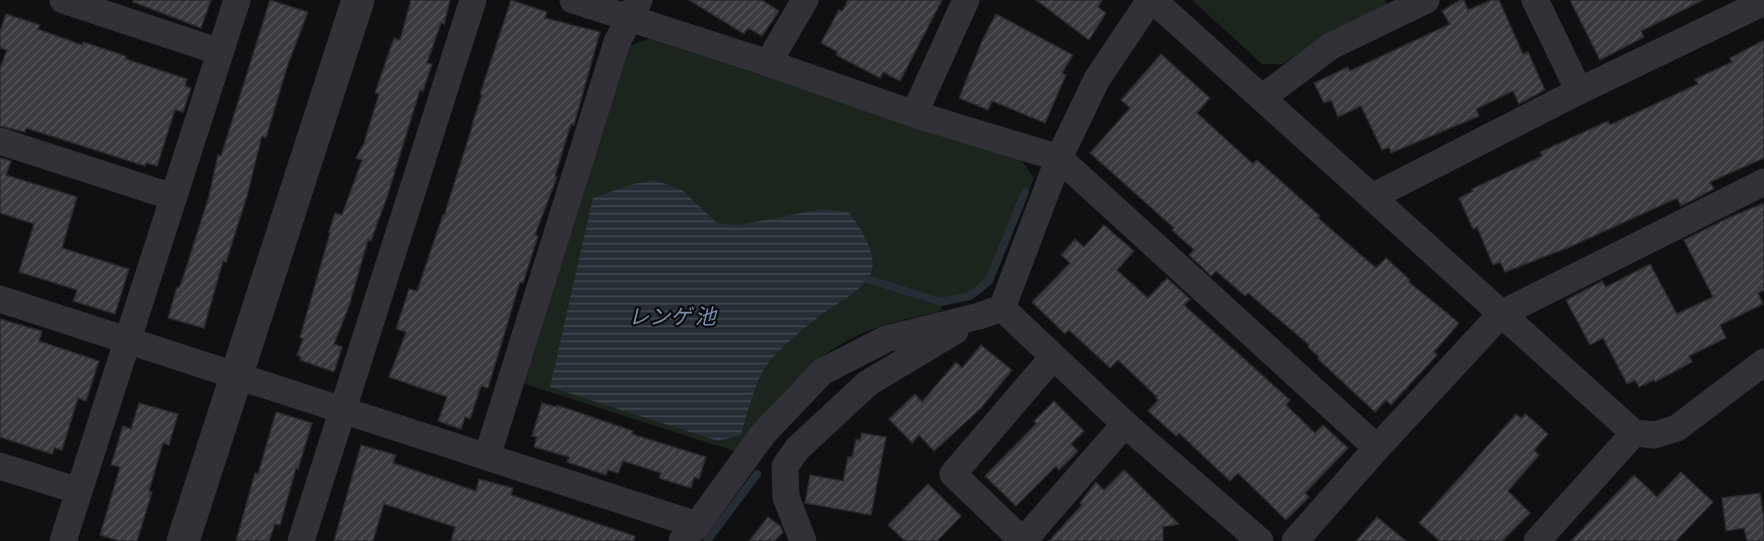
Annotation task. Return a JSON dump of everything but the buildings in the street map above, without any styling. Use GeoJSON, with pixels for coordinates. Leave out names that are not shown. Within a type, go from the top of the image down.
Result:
{"type":"FeatureCollection","features":[{"type":"Feature","properties":{"kind":"street"},"geometry":{"type":"LineString","coordinates":[[63,0],[220,52]]}},
{"type":"Feature","properties":{"kind":"street"},"geometry":{"type":"LineString","coordinates":[[63,541],[237,0]]}},
{"type":"Feature","properties":{"kind":"street"},"geometry":{"type":"LineString","coordinates":[[183,541],[358,0]]}},
{"type":"Feature","properties":{"kind":"street"},"geometry":{"type":"LineString","coordinates":[[301,541],[473,0]]}},
{"type":"Feature","properties":{"kind":"street"},"geometry":{"type":"LineString","coordinates":[[573,0],[634,9],[768,63],[914,114],[1059,158],[1377,448]]}},
{"type":"Feature","properties":{"kind":"street"},"geometry":{"type":"LineString","coordinates":[[768,63],[805,0]]}},
{"type":"Feature","properties":{"kind":"street"},"geometry":{"type":"LineString","coordinates":[[914,114],[966,0]]}},
{"type":"Feature","properties":{"kind":"street"},"geometry":{"type":"LineString","coordinates":[[803,541],[786,496],[786,466],[797,448],[868,383],[990,312],[1097,79],[1152,0],[1634,433],[1655,435],[1677,428],[1764,362]]}},
{"type":"Feature","properties":{"kind":"street"},"geometry":{"type":"LineString","coordinates":[[1262,98],[1331,46],[1426,0]]}},
{"type":"Feature","properties":{"kind":"street"},"geometry":{"type":"LineString","coordinates":[[1535,0],[1579,91]]}},
{"type":"Feature","properties":{"kind":"street"},"geometry":{"type":"LineString","coordinates":[[1372,197],[1579,91],[1764,2]]}},
{"type":"Feature","properties":{"kind":"street"},"geometry":{"type":"LineString","coordinates":[[487,457],[617,42],[634,9]]}},
{"type":"Feature","properties":{"kind":"street"},"geometry":{"type":"LineString","coordinates":[[0,141],[173,197]]}},
{"type":"Feature","properties":{"kind":"street"},"geometry":{"type":"LineString","coordinates":[[1295,541],[1501,314],[1764,182]]}},
{"type":"Feature","properties":{"kind":"street"},"geometry":{"type":"LineString","coordinates":[[0,299],[487,457],[690,533],[763,434],[822,372],[886,339],[990,312]]}},
{"type":"Feature","properties":{"kind":"street"},"geometry":{"type":"LineString","coordinates":[[990,312],[1053,357],[1125,424],[1260,541]]}},
{"type":"Feature","properties":{"kind":"street"},"geometry":{"type":"LineString","coordinates":[[1053,357],[953,474],[1023,541],[1125,424]]}},
{"type":"Feature","properties":{"kind":"street"},"geometry":{"type":"LineString","coordinates":[[1537,541],[1634,433]]}},
{"type":"Feature","properties":{"kind":"street"},"geometry":{"type":"LineString","coordinates":[[0,466],[79,491]]}},
{"type":"Feature","properties":{"kind":"shaded area"},"geometry":{"type":"Polygon","coordinates":[[[1192,0],[1385,0],[1387,4],[1314,43],[1283,64],[1262,64],[1192,0]]]}},
{"type":"Feature","properties":{"kind":"shaded area"},"geometry":{"type":"Polygon","coordinates":[[[649,39],[1020,158],[1034,178],[992,284],[971,300],[941,304],[942,311],[868,331],[828,352],[785,391],[737,452],[522,383],[629,46],[649,39]]]}},
{"type":"Feature","properties":{"kind":"water","name":"レンゲ 池"},"geometry":{"type":"Polygon","coordinates":[[[655,180],[682,190],[717,223],[739,225],[823,209],[848,212],[869,247],[873,263],[869,277],[864,284],[800,332],[766,365],[753,394],[741,435],[718,441],[550,387],[593,198],[634,184],[655,180]]]}},
{"type":"Feature","properties":{"kind":"waterway"},"geometry":{"type":"LineString","coordinates":[[867,279],[941,302],[970,296],[989,281],[1025,192]]}},
{"type":"Feature","properties":{"kind":"waterway"},"geometry":{"type":"LineString","coordinates":[[707,541],[757,474]]}}]}
